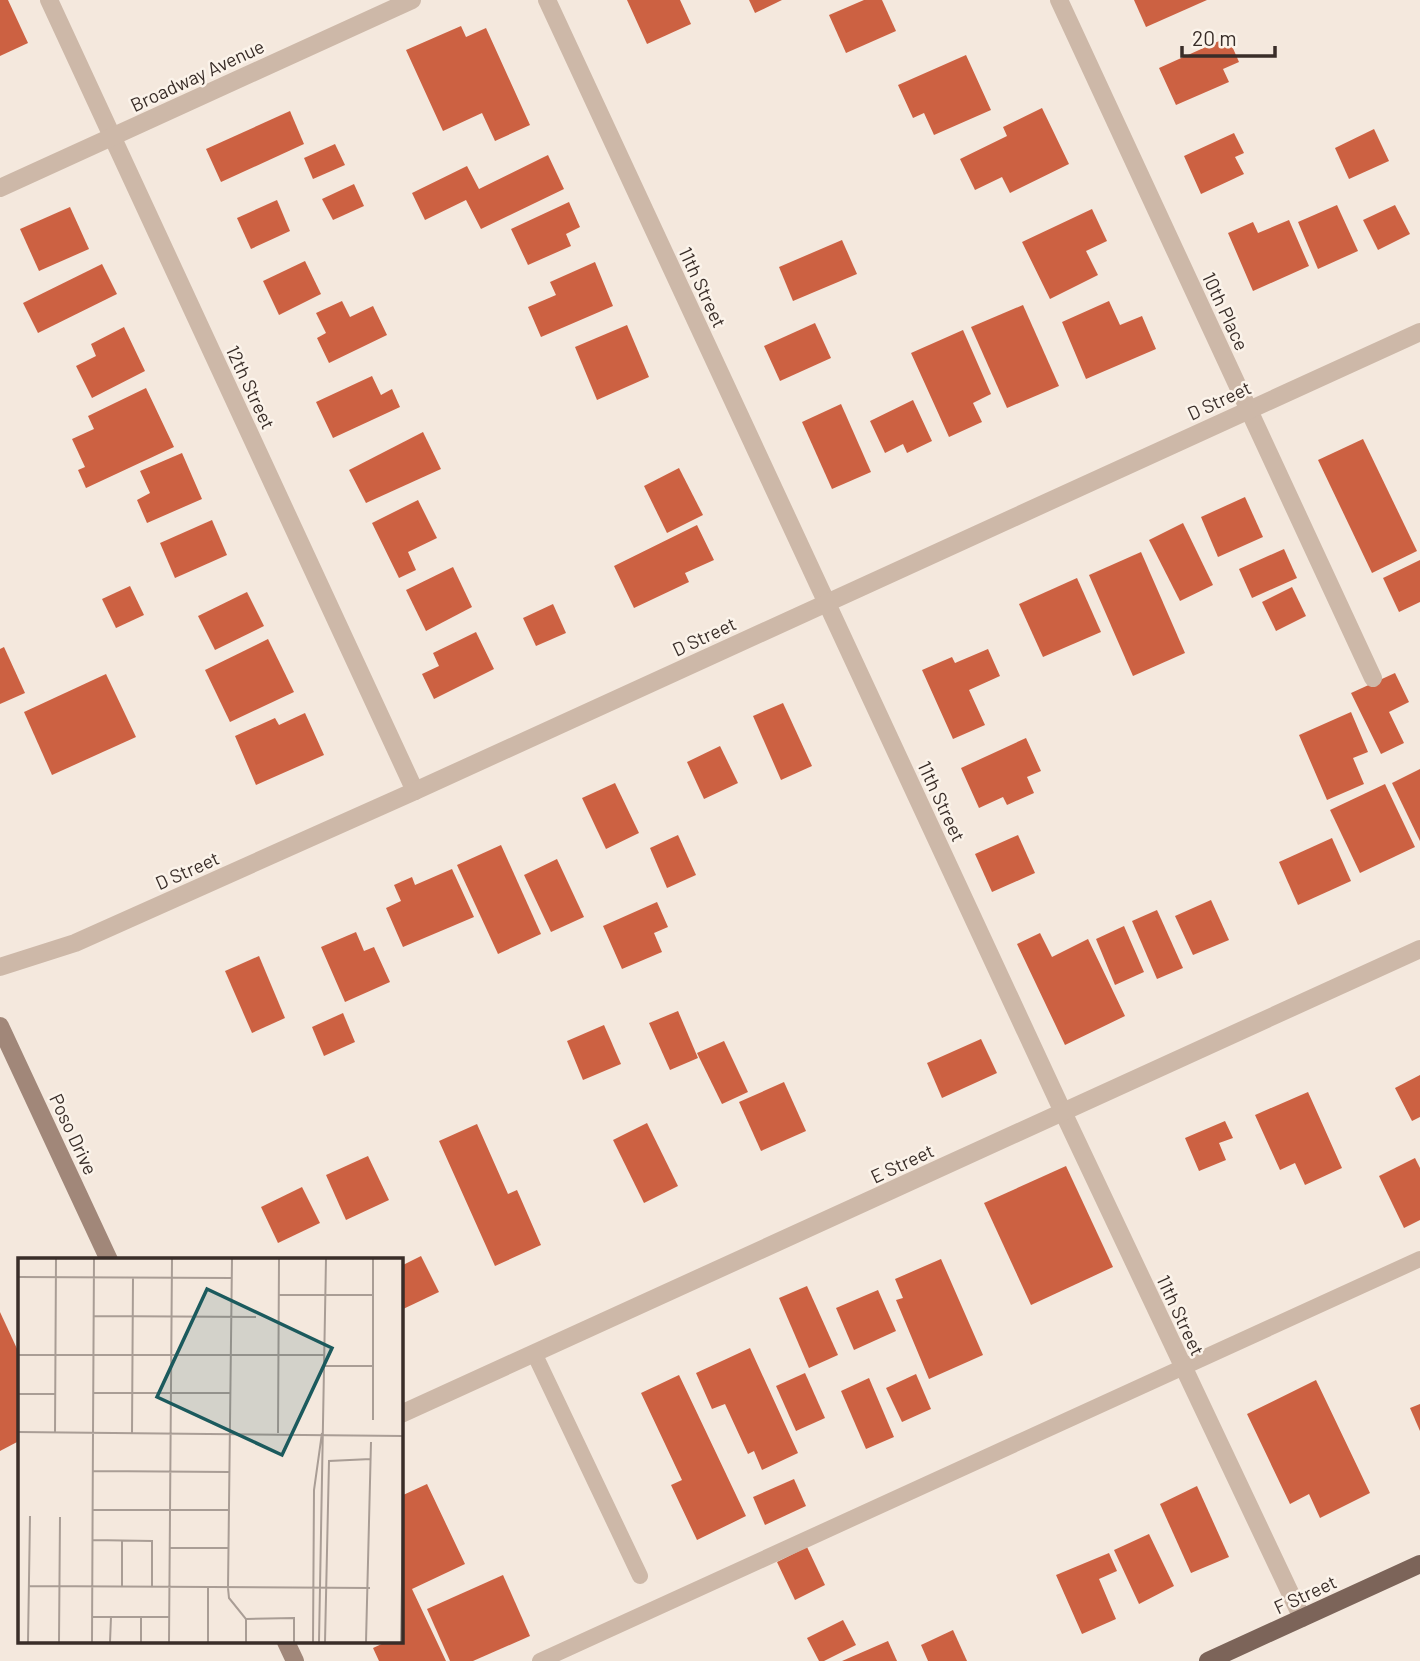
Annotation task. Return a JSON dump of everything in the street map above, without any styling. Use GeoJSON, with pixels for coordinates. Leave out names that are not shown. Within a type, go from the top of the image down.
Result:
{"type":"FeatureCollection","features":[{"type":"Feature","properties":{"kind":"main road","name":"Poso Drive"},"geometry":{"type":"LineString","coordinates":[[0,1026],[108,1258]]}},
{"type":"Feature","properties":{"kind":"main road","name":"F Street"},"geometry":{"type":"LineString","coordinates":[[1208,1661],[1420,1564]]}},
{"type":"Feature","properties":{"kind":"main road"},"geometry":{"type":"LineString","coordinates":[[287,1644],[295,1661]]}},
{"type":"Feature","properties":{"kind":"street","name":"12th Street"},"geometry":{"type":"LineString","coordinates":[[49,0],[415,791]]}},
{"type":"Feature","properties":{"kind":"street","name":"Broadway Avenue"},"geometry":{"type":"LineString","coordinates":[[0,188],[412,0]]}},
{"type":"Feature","properties":{"kind":"street","name":"11th Street"},"geometry":{"type":"LineString","coordinates":[[547,0],[1063,1112],[1302,1618]]}},
{"type":"Feature","properties":{"kind":"street","name":"10th Place"},"geometry":{"type":"LineString","coordinates":[[1059,0],[1373,678]]}},
{"type":"Feature","properties":{"kind":"street","name":"D Street"},"geometry":{"type":"LineString","coordinates":[[0,967],[75,943],[415,791],[1420,332]]}},
{"type":"Feature","properties":{"kind":"street","name":"E Street"},"geometry":{"type":"LineString","coordinates":[[402,1414],[1420,950]]}},
{"type":"Feature","properties":{"kind":"lane"},"geometry":{"type":"LineString","coordinates":[[540,1661],[1420,1259]]}},
{"type":"Feature","properties":{"kind":"lane"},"geometry":{"type":"LineString","coordinates":[[534,1353],[640,1576]]}},
{"type":"Feature","properties":{"kind":"building"},"geometry":{"type":"Polygon","coordinates":[[[0,0],[8,0],[28,43],[0,56],[0,0]]]}},
{"type":"Feature","properties":{"kind":"building"},"geometry":{"type":"Polygon","coordinates":[[[627,0],[680,0],[691,24],[647,44],[627,0]]]}},
{"type":"Feature","properties":{"kind":"building"},"geometry":{"type":"Polygon","coordinates":[[[749,0],[782,0],[755,13],[749,0]]]}},
{"type":"Feature","properties":{"kind":"building"},"geometry":{"type":"Polygon","coordinates":[[[864,0],[882,0],[896,31],[846,53],[829,15],[864,0]]]}},
{"type":"Feature","properties":{"kind":"building"},"geometry":{"type":"Polygon","coordinates":[[[1134,0],[1207,0],[1146,27],[1134,0]]]}},
{"type":"Feature","properties":{"kind":"building"},"geometry":{"type":"Polygon","coordinates":[[[461,26],[466,37],[486,28],[530,125],[495,141],[482,113],[443,131],[406,50],[461,26]]]}},
{"type":"Feature","properties":{"kind":"building"},"geometry":{"type":"Polygon","coordinates":[[[1228,37],[1239,62],[1223,69],[1229,82],[1176,105],[1159,68],[1228,37]]]}},
{"type":"Feature","properties":{"kind":"building"},"geometry":{"type":"Polygon","coordinates":[[[966,55],[991,110],[934,135],[924,113],[913,118],[898,85],[966,55]]]}},
{"type":"Feature","properties":{"kind":"building"},"geometry":{"type":"Polygon","coordinates":[[[1042,108],[1069,164],[1010,193],[1002,177],[975,190],[960,159],[1007,136],[1003,127],[1042,108]]]}},
{"type":"Feature","properties":{"kind":"building"},"geometry":{"type":"Polygon","coordinates":[[[290,111],[304,144],[221,182],[206,149],[290,111]]]}},
{"type":"Feature","properties":{"kind":"building"},"geometry":{"type":"Polygon","coordinates":[[[1374,129],[1389,161],[1349,179],[1335,148],[1374,129]]]}},
{"type":"Feature","properties":{"kind":"building"},"geometry":{"type":"Polygon","coordinates":[[[1234,133],[1244,153],[1235,157],[1244,174],[1201,194],[1184,156],[1234,133]]]}},
{"type":"Feature","properties":{"kind":"building"},"geometry":{"type":"Polygon","coordinates":[[[335,144],[345,165],[313,179],[304,158],[335,144]]]}},
{"type":"Feature","properties":{"kind":"building"},"geometry":{"type":"Polygon","coordinates":[[[548,155],[564,189],[481,229],[466,200],[425,220],[412,193],[467,166],[479,189],[548,155]]]}},
{"type":"Feature","properties":{"kind":"building"},"geometry":{"type":"Polygon","coordinates":[[[354,184],[364,206],[333,220],[322,199],[354,184]]]}},
{"type":"Feature","properties":{"kind":"building"},"geometry":{"type":"Polygon","coordinates":[[[277,200],[290,231],[251,249],[237,218],[277,200]]]}},
{"type":"Feature","properties":{"kind":"building"},"geometry":{"type":"Polygon","coordinates":[[[569,202],[580,227],[566,234],[571,246],[528,265],[511,229],[569,202]]]}},
{"type":"Feature","properties":{"kind":"building"},"geometry":{"type":"Polygon","coordinates":[[[1337,205],[1358,251],[1318,269],[1298,222],[1337,205]]]}},
{"type":"Feature","properties":{"kind":"building"},"geometry":{"type":"Polygon","coordinates":[[[1395,205],[1410,234],[1378,250],[1363,220],[1395,205]]]}},
{"type":"Feature","properties":{"kind":"building"},"geometry":{"type":"Polygon","coordinates":[[[70,207],[89,249],[39,271],[20,229],[70,207]]]}},
{"type":"Feature","properties":{"kind":"building"},"geometry":{"type":"Polygon","coordinates":[[[1092,209],[1107,241],[1086,251],[1098,275],[1050,299],[1022,242],[1092,209]]]}},
{"type":"Feature","properties":{"kind":"building"},"geometry":{"type":"Polygon","coordinates":[[[1289,220],[1309,266],[1253,291],[1228,233],[1253,222],[1258,233],[1289,220]]]}},
{"type":"Feature","properties":{"kind":"building"},"geometry":{"type":"Polygon","coordinates":[[[842,240],[857,274],[793,301],[779,267],[842,240]]]}},
{"type":"Feature","properties":{"kind":"building"},"geometry":{"type":"Polygon","coordinates":[[[305,261],[321,294],[279,315],[263,281],[305,261]]]}},
{"type":"Feature","properties":{"kind":"building"},"geometry":{"type":"Polygon","coordinates":[[[595,262],[613,306],[541,337],[528,307],[556,295],[550,282],[595,262]]]}},
{"type":"Feature","properties":{"kind":"building"},"geometry":{"type":"Polygon","coordinates":[[[102,264],[117,294],[38,333],[23,303],[102,264]]]}},
{"type":"Feature","properties":{"kind":"building"},"geometry":{"type":"Polygon","coordinates":[[[342,301],[350,317],[373,306],[387,335],[329,363],[317,338],[326,333],[316,313],[342,301]]]}},
{"type":"Feature","properties":{"kind":"building"},"geometry":{"type":"Polygon","coordinates":[[[1109,301],[1120,325],[1142,316],[1156,349],[1086,379],[1062,322],[1109,301]]]}},
{"type":"Feature","properties":{"kind":"building"},"geometry":{"type":"Polygon","coordinates":[[[1023,305],[1059,386],[1007,408],[971,327],[1023,305]]]}},
{"type":"Feature","properties":{"kind":"building"},"geometry":{"type":"Polygon","coordinates":[[[815,323],[831,358],[780,381],[764,346],[815,323]]]}},
{"type":"Feature","properties":{"kind":"building"},"geometry":{"type":"Polygon","coordinates":[[[627,325],[649,377],[597,400],[575,347],[627,325]]]}},
{"type":"Feature","properties":{"kind":"building"},"geometry":{"type":"Polygon","coordinates":[[[124,327],[145,371],[92,398],[76,366],[96,356],[91,344],[124,327]]]}},
{"type":"Feature","properties":{"kind":"building"},"geometry":{"type":"Polygon","coordinates":[[[963,330],[991,394],[973,403],[982,422],[949,437],[911,353],[963,330]]]}},
{"type":"Feature","properties":{"kind":"building"},"geometry":{"type":"Polygon","coordinates":[[[372,376],[381,395],[392,389],[400,407],[333,438],[316,402],[372,376]]]}},
{"type":"Feature","properties":{"kind":"building"},"geometry":{"type":"Polygon","coordinates":[[[146,388],[174,447],[86,488],[78,470],[85,467],[72,439],[94,429],[88,416],[146,388]]]}},
{"type":"Feature","properties":{"kind":"building"},"geometry":{"type":"Polygon","coordinates":[[[913,400],[932,441],[907,453],[903,444],[885,453],[870,421],[913,400]]]}},
{"type":"Feature","properties":{"kind":"building"},"geometry":{"type":"Polygon","coordinates":[[[841,404],[871,472],[832,489],[802,422],[841,404]]]}},
{"type":"Feature","properties":{"kind":"building"},"geometry":{"type":"Polygon","coordinates":[[[423,432],[441,469],[366,503],[349,470],[423,432]]]}},
{"type":"Feature","properties":{"kind":"building"},"geometry":{"type":"Polygon","coordinates":[[[1363,439],[1417,551],[1372,573],[1318,460],[1363,439]]]}},
{"type":"Feature","properties":{"kind":"building"},"geometry":{"type":"Polygon","coordinates":[[[182,453],[202,499],[147,523],[137,500],[150,493],[140,471],[182,453]]]}},
{"type":"Feature","properties":{"kind":"building"},"geometry":{"type":"Polygon","coordinates":[[[679,468],[703,515],[667,533],[644,486],[679,468]]]}},
{"type":"Feature","properties":{"kind":"building"},"geometry":{"type":"Polygon","coordinates":[[[1245,497],[1263,537],[1218,557],[1201,517],[1245,497]]]}},
{"type":"Feature","properties":{"kind":"building"},"geometry":{"type":"Polygon","coordinates":[[[418,500],[437,538],[408,552],[416,570],[399,578],[372,523],[418,500]]]}},
{"type":"Feature","properties":{"kind":"building"},"geometry":{"type":"Polygon","coordinates":[[[212,520],[227,555],[175,578],[160,543],[212,520]]]}},
{"type":"Feature","properties":{"kind":"building"},"geometry":{"type":"Polygon","coordinates":[[[1183,523],[1213,585],[1180,601],[1149,540],[1183,523]]]}},
{"type":"Feature","properties":{"kind":"building"},"geometry":{"type":"Polygon","coordinates":[[[697,525],[714,560],[685,573],[689,582],[634,608],[614,566],[697,525]]]}},
{"type":"Feature","properties":{"kind":"building"},"geometry":{"type":"Polygon","coordinates":[[[1284,549],[1297,578],[1252,598],[1239,569],[1284,549]]]}},
{"type":"Feature","properties":{"kind":"building"},"geometry":{"type":"Polygon","coordinates":[[[1141,552],[1185,653],[1133,676],[1089,575],[1141,552]]]}},
{"type":"Feature","properties":{"kind":"building"},"geometry":{"type":"Polygon","coordinates":[[[1420,560],[1420,602],[1399,612],[1383,578],[1420,560]]]}},
{"type":"Feature","properties":{"kind":"building"},"geometry":{"type":"Polygon","coordinates":[[[453,567],[472,607],[426,631],[406,590],[453,567]]]}},
{"type":"Feature","properties":{"kind":"building"},"geometry":{"type":"Polygon","coordinates":[[[1077,578],[1101,632],[1043,657],[1019,604],[1077,578]]]}},
{"type":"Feature","properties":{"kind":"building"},"geometry":{"type":"Polygon","coordinates":[[[130,586],[144,615],[116,628],[102,599],[130,586]]]}},
{"type":"Feature","properties":{"kind":"building"},"geometry":{"type":"Polygon","coordinates":[[[1292,587],[1306,616],[1276,631],[1262,602],[1292,587]]]}},
{"type":"Feature","properties":{"kind":"building"},"geometry":{"type":"Polygon","coordinates":[[[247,592],[264,626],[215,650],[198,616],[247,592]]]}},
{"type":"Feature","properties":{"kind":"building"},"geometry":{"type":"Polygon","coordinates":[[[553,604],[566,633],[536,646],[523,618],[553,604]]]}},
{"type":"Feature","properties":{"kind":"building"},"geometry":{"type":"Polygon","coordinates":[[[476,632],[494,669],[434,699],[422,674],[439,666],[433,653],[476,632]]]}},
{"type":"Feature","properties":{"kind":"building"},"geometry":{"type":"Polygon","coordinates":[[[268,639],[294,692],[230,722],[205,670],[268,639]]]}},
{"type":"Feature","properties":{"kind":"building"},"geometry":{"type":"Polygon","coordinates":[[[4,647],[25,693],[0,704],[0,649],[4,647]]]}},
{"type":"Feature","properties":{"kind":"building"},"geometry":{"type":"Polygon","coordinates":[[[988,649],[1000,676],[969,690],[985,725],[953,739],[922,670],[952,657],[955,663],[988,649]]]}},
{"type":"Feature","properties":{"kind":"building"},"geometry":{"type":"Polygon","coordinates":[[[1395,673],[1409,702],[1389,712],[1404,743],[1381,754],[1351,693],[1395,673]]]}},
{"type":"Feature","properties":{"kind":"building"},"geometry":{"type":"Polygon","coordinates":[[[106,674],[136,737],[52,775],[24,712],[106,674]]]}},
{"type":"Feature","properties":{"kind":"building"},"geometry":{"type":"Polygon","coordinates":[[[783,703],[812,766],[781,780],[753,716],[783,703]]]}},
{"type":"Feature","properties":{"kind":"building"},"geometry":{"type":"Polygon","coordinates":[[[1351,712],[1368,752],[1353,758],[1364,784],[1327,800],[1299,735],[1351,712]]]}},
{"type":"Feature","properties":{"kind":"building"},"geometry":{"type":"Polygon","coordinates":[[[305,713],[324,755],[256,785],[235,736],[275,718],[279,725],[305,713]]]}},
{"type":"Feature","properties":{"kind":"building"},"geometry":{"type":"Polygon","coordinates":[[[1026,738],[1041,771],[1027,777],[1034,793],[1007,805],[1003,797],[979,808],[961,768],[1026,738]]]}},
{"type":"Feature","properties":{"kind":"building"},"geometry":{"type":"Polygon","coordinates":[[[720,746],[738,783],[704,799],[687,762],[720,746]]]}},
{"type":"Feature","properties":{"kind":"building"},"geometry":{"type":"Polygon","coordinates":[[[1420,769],[1420,841],[1392,783],[1420,769]]]}},
{"type":"Feature","properties":{"kind":"building"},"geometry":{"type":"Polygon","coordinates":[[[615,783],[639,833],[606,849],[582,798],[615,783]]]}},
{"type":"Feature","properties":{"kind":"building"},"geometry":{"type":"Polygon","coordinates":[[[1385,784],[1415,847],[1360,873],[1330,810],[1385,784]]]}},
{"type":"Feature","properties":{"kind":"building"},"geometry":{"type":"Polygon","coordinates":[[[678,835],[696,875],[667,888],[650,848],[678,835]]]}},
{"type":"Feature","properties":{"kind":"building"},"geometry":{"type":"Polygon","coordinates":[[[1018,835],[1035,873],[992,892],[975,854],[1018,835]]]}},
{"type":"Feature","properties":{"kind":"building"},"geometry":{"type":"Polygon","coordinates":[[[1332,838],[1351,881],[1298,905],[1279,862],[1332,838]]]}},
{"type":"Feature","properties":{"kind":"building"},"geometry":{"type":"Polygon","coordinates":[[[501,845],[541,934],[498,954],[457,865],[501,845]]]}},
{"type":"Feature","properties":{"kind":"building"},"geometry":{"type":"Polygon","coordinates":[[[557,859],[584,917],[551,932],[524,875],[557,859]]]}},
{"type":"Feature","properties":{"kind":"building"},"geometry":{"type":"Polygon","coordinates":[[[452,869],[474,917],[403,947],[386,908],[401,901],[394,885],[412,877],[415,885],[452,869]]]}},
{"type":"Feature","properties":{"kind":"building"},"geometry":{"type":"Polygon","coordinates":[[[1211,900],[1229,940],[1193,955],[1175,916],[1211,900]]]}},
{"type":"Feature","properties":{"kind":"building"},"geometry":{"type":"Polygon","coordinates":[[[657,902],[668,927],[654,933],[662,952],[622,969],[603,926],[657,902]]]}},
{"type":"Feature","properties":{"kind":"building"},"geometry":{"type":"Polygon","coordinates":[[[1157,910],[1183,968],[1157,979],[1132,921],[1157,910]]]}},
{"type":"Feature","properties":{"kind":"building"},"geometry":{"type":"Polygon","coordinates":[[[1124,926],[1144,972],[1115,985],[1096,939],[1124,926]]]}},
{"type":"Feature","properties":{"kind":"building"},"geometry":{"type":"Polygon","coordinates":[[[356,932],[364,951],[374,947],[390,982],[345,1002],[321,947],[356,932]]]}},
{"type":"Feature","properties":{"kind":"building"},"geometry":{"type":"Polygon","coordinates":[[[1040,933],[1052,957],[1088,939],[1125,1016],[1065,1045],[1017,944],[1040,933]]]}},
{"type":"Feature","properties":{"kind":"building"},"geometry":{"type":"Polygon","coordinates":[[[259,956],[285,1018],[252,1033],[225,971],[259,956]]]}},
{"type":"Feature","properties":{"kind":"building"},"geometry":{"type":"Polygon","coordinates":[[[678,1011],[698,1058],[670,1070],[649,1023],[678,1011]]]}},
{"type":"Feature","properties":{"kind":"building"},"geometry":{"type":"Polygon","coordinates":[[[343,1013],[355,1042],[324,1056],[312,1027],[343,1013]]]}},
{"type":"Feature","properties":{"kind":"building"},"geometry":{"type":"Polygon","coordinates":[[[604,1025],[621,1064],[583,1080],[567,1041],[604,1025]]]}},
{"type":"Feature","properties":{"kind":"building"},"geometry":{"type":"Polygon","coordinates":[[[981,1039],[997,1073],[942,1098],[927,1063],[981,1039]]]}},
{"type":"Feature","properties":{"kind":"building"},"geometry":{"type":"Polygon","coordinates":[[[724,1041],[748,1092],[722,1104],[697,1053],[724,1041]]]}},
{"type":"Feature","properties":{"kind":"building"},"geometry":{"type":"Polygon","coordinates":[[[1420,1075],[1420,1117],[1412,1121],[1395,1088],[1420,1075]]]}},
{"type":"Feature","properties":{"kind":"building"},"geometry":{"type":"Polygon","coordinates":[[[784,1082],[806,1131],[761,1151],[739,1102],[784,1082]]]}},
{"type":"Feature","properties":{"kind":"building"},"geometry":{"type":"Polygon","coordinates":[[[1308,1092],[1342,1168],[1305,1185],[1295,1163],[1280,1170],[1255,1115],[1308,1092]]]}},
{"type":"Feature","properties":{"kind":"building"},"geometry":{"type":"Polygon","coordinates":[[[1225,1121],[1233,1138],[1219,1143],[1226,1160],[1199,1171],[1185,1138],[1225,1121]]]}},
{"type":"Feature","properties":{"kind":"building"},"geometry":{"type":"Polygon","coordinates":[[[647,1123],[678,1186],[644,1203],[613,1140],[647,1123]]]}},
{"type":"Feature","properties":{"kind":"building"},"geometry":{"type":"Polygon","coordinates":[[[477,1124],[508,1194],[517,1190],[541,1245],[495,1266],[439,1141],[477,1124]]]}},
{"type":"Feature","properties":{"kind":"building"},"geometry":{"type":"Polygon","coordinates":[[[368,1156],[389,1200],[346,1220],[326,1175],[368,1156]]]}},
{"type":"Feature","properties":{"kind":"building"},"geometry":{"type":"Polygon","coordinates":[[[1415,1158],[1420,1168],[1420,1220],[1404,1228],[1379,1176],[1415,1158]]]}},
{"type":"Feature","properties":{"kind":"building"},"geometry":{"type":"Polygon","coordinates":[[[1066,1166],[1113,1267],[1031,1305],[984,1203],[1066,1166]]]}},
{"type":"Feature","properties":{"kind":"building"},"geometry":{"type":"Polygon","coordinates":[[[302,1187],[320,1223],[278,1243],[261,1207],[302,1187]]]}},
{"type":"Feature","properties":{"kind":"building"},"geometry":{"type":"Polygon","coordinates":[[[421,1256],[439,1292],[402,1310],[402,1266],[421,1256]]]}},
{"type":"Feature","properties":{"kind":"building"},"geometry":{"type":"Polygon","coordinates":[[[941,1259],[983,1355],[929,1379],[896,1300],[903,1298],[895,1279],[941,1259]]]}},
{"type":"Feature","properties":{"kind":"building"},"geometry":{"type":"Polygon","coordinates":[[[807,1286],[838,1355],[809,1368],[779,1298],[807,1286]]]}},
{"type":"Feature","properties":{"kind":"building"},"geometry":{"type":"Polygon","coordinates":[[[878,1290],[896,1331],[854,1350],[836,1308],[878,1290]]]}},
{"type":"Feature","properties":{"kind":"building"},"geometry":{"type":"Polygon","coordinates":[[[0,1312],[18,1351],[18,1442],[0,1451],[0,1312]]]}},
{"type":"Feature","properties":{"kind":"building"},"geometry":{"type":"Polygon","coordinates":[[[750,1348],[798,1453],[762,1470],[754,1451],[748,1454],[725,1404],[712,1409],[696,1373],[750,1348]]]}},
{"type":"Feature","properties":{"kind":"building"},"geometry":{"type":"Polygon","coordinates":[[[805,1373],[825,1418],[796,1431],[776,1386],[805,1373]]]}},
{"type":"Feature","properties":{"kind":"building"},"geometry":{"type":"Polygon","coordinates":[[[916,1374],[931,1409],[902,1422],[886,1388],[916,1374]]]}},
{"type":"Feature","properties":{"kind":"building"},"geometry":{"type":"Polygon","coordinates":[[[679,1375],[746,1516],[697,1540],[671,1485],[682,1480],[641,1393],[679,1375]]]}},
{"type":"Feature","properties":{"kind":"building"},"geometry":{"type":"Polygon","coordinates":[[[869,1378],[894,1437],[866,1449],[841,1391],[869,1378]]]}},
{"type":"Feature","properties":{"kind":"building"},"geometry":{"type":"Polygon","coordinates":[[[1316,1380],[1370,1493],[1320,1518],[1309,1494],[1290,1504],[1247,1414],[1316,1380]]]}},
{"type":"Feature","properties":{"kind":"building"},"geometry":{"type":"Polygon","coordinates":[[[1420,1404],[1420,1431],[1410,1408],[1420,1404]]]}},
{"type":"Feature","properties":{"kind":"building"},"geometry":{"type":"Polygon","coordinates":[[[794,1479],[806,1506],[765,1525],[753,1497],[794,1479]]]}},
{"type":"Feature","properties":{"kind":"building"},"geometry":{"type":"Polygon","coordinates":[[[427,1484],[465,1564],[412,1589],[446,1661],[379,1661],[373,1648],[382,1644],[402,1644],[402,1496],[427,1484]]]}},
{"type":"Feature","properties":{"kind":"building"},"geometry":{"type":"Polygon","coordinates":[[[1197,1486],[1229,1557],[1191,1573],[1160,1504],[1197,1486]]]}},
{"type":"Feature","properties":{"kind":"building"},"geometry":{"type":"Polygon","coordinates":[[[1149,1534],[1174,1586],[1139,1604],[1114,1550],[1149,1534]]]}},
{"type":"Feature","properties":{"kind":"building"},"geometry":{"type":"Polygon","coordinates":[[[807,1547],[825,1585],[795,1600],[777,1562],[807,1547]]]}},
{"type":"Feature","properties":{"kind":"building"},"geometry":{"type":"Polygon","coordinates":[[[1109,1553],[1117,1571],[1099,1579],[1116,1619],[1082,1634],[1056,1575],[1109,1553]]]}},
{"type":"Feature","properties":{"kind":"building"},"geometry":{"type":"Polygon","coordinates":[[[503,1575],[530,1636],[473,1661],[450,1661],[427,1609],[503,1575]]]}},
{"type":"Feature","properties":{"kind":"building"},"geometry":{"type":"Polygon","coordinates":[[[843,1620],[856,1645],[819,1661],[807,1638],[843,1620]]]}},
{"type":"Feature","properties":{"kind":"building"},"geometry":{"type":"Polygon","coordinates":[[[953,1630],[967,1661],[928,1661],[921,1645],[953,1630]]]}},
{"type":"Feature","properties":{"kind":"building"},"geometry":{"type":"Polygon","coordinates":[[[888,1641],[897,1661],[842,1661],[888,1641]]]}}]}
